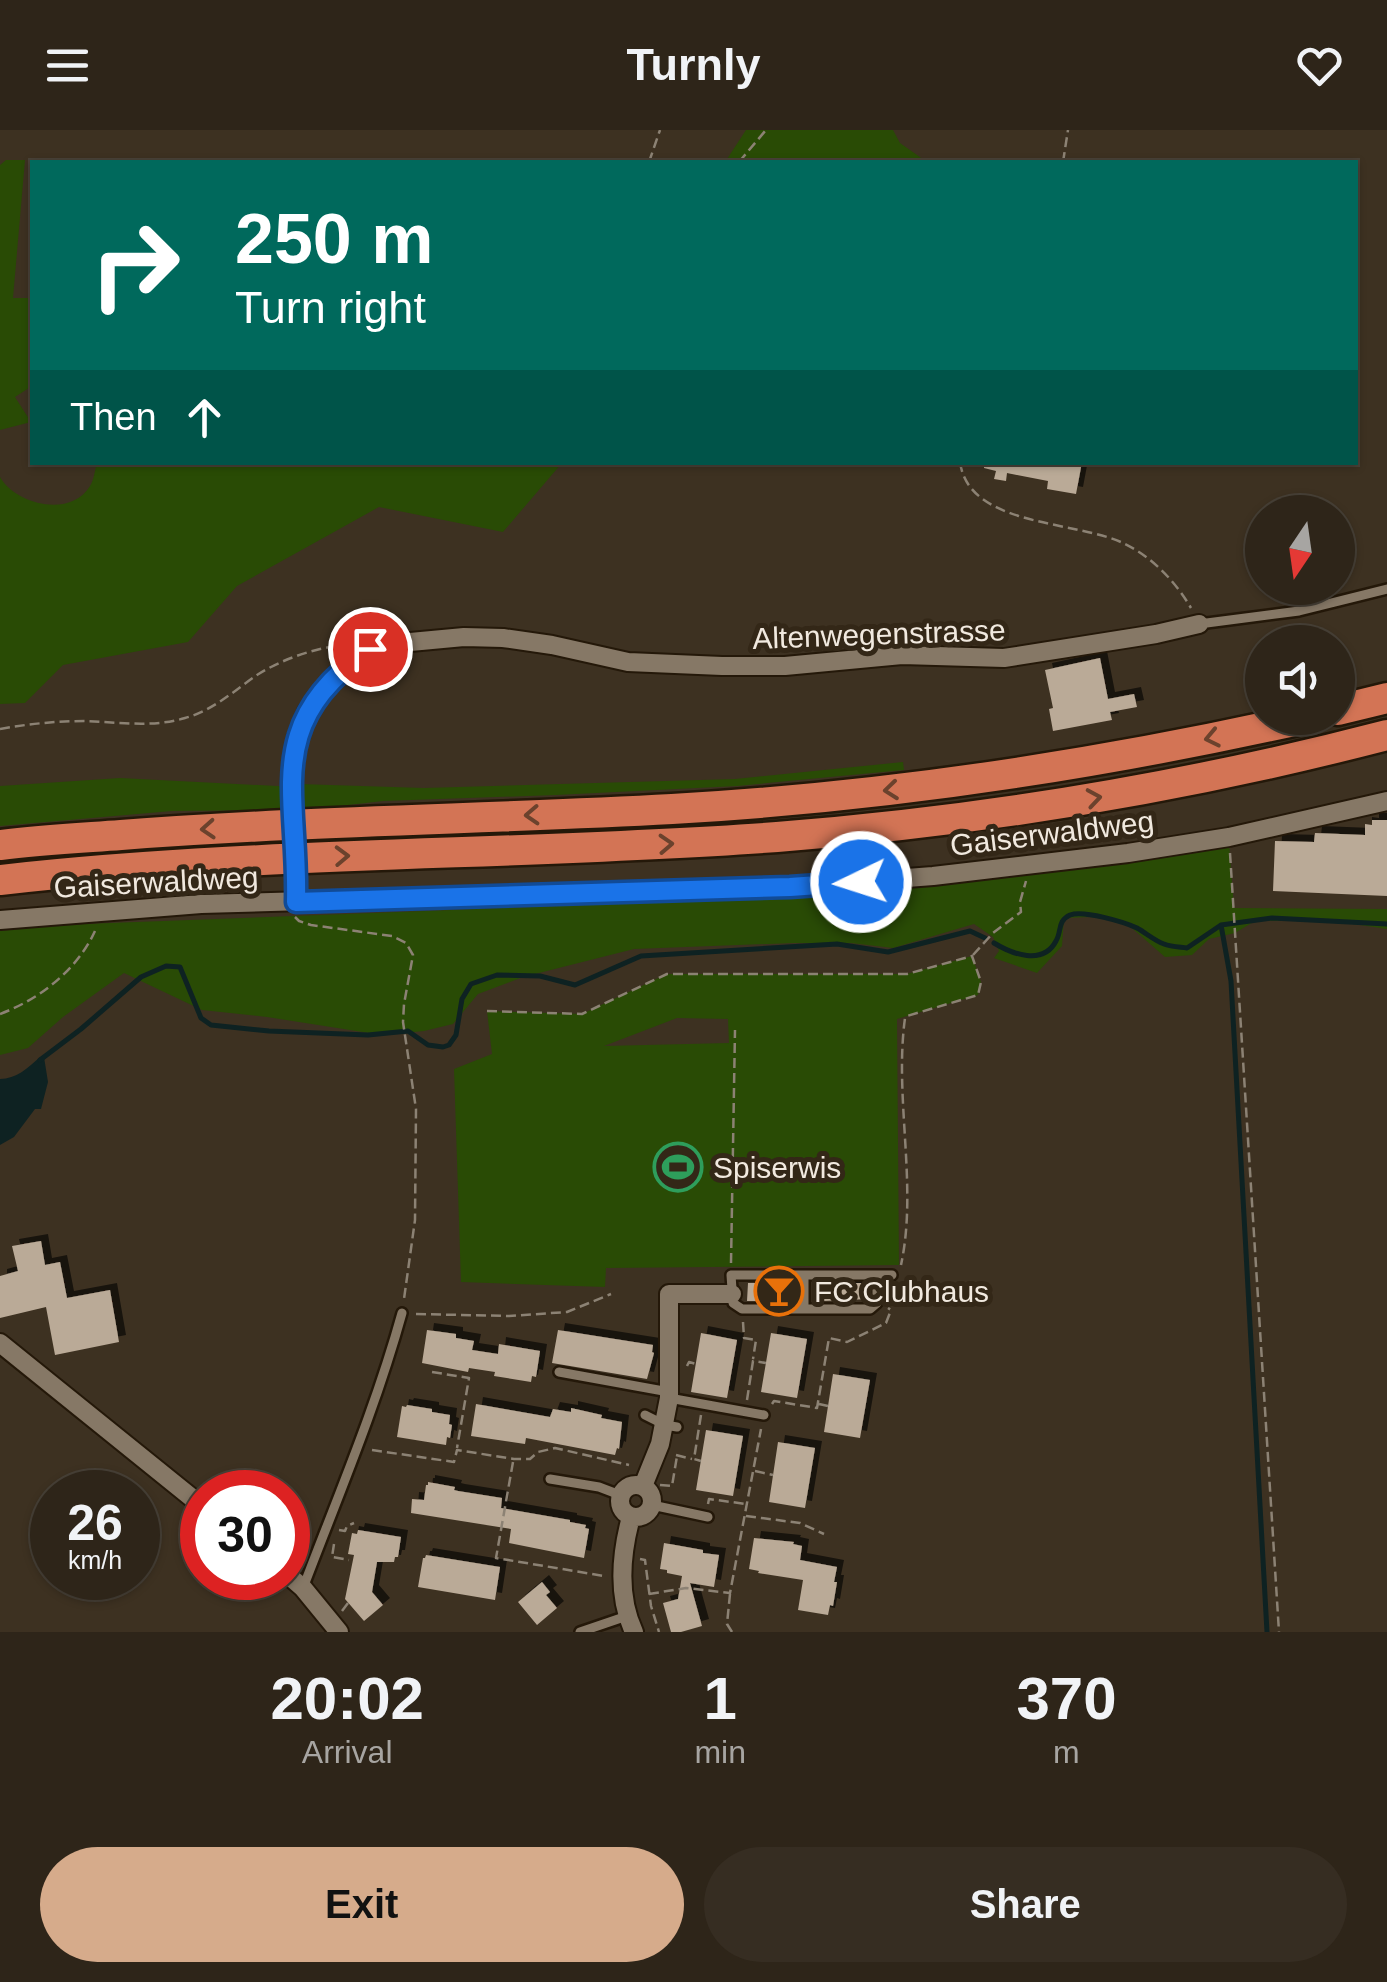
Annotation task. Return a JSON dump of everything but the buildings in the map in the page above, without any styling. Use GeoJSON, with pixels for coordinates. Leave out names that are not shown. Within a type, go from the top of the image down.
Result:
{"type":"FeatureCollection","features":[{"type":"Feature","properties":{"kind":"highway"},"geometry":{"type":"LineString","coordinates":[[1355,706],[1387,698]]}},
{"type":"Feature","properties":{"kind":"highway"},"geometry":{"type":"LineString","coordinates":[[0,845],[251,825],[672,809],[840,796],[1098,760],[1245,730]]}},
{"type":"Feature","properties":{"kind":"highway"},"geometry":{"type":"LineString","coordinates":[[0,880],[202,862],[679,843],[860,830],[1108,796],[1387,736]]}},
{"type":"Feature","properties":{"kind":"street","name":"Altenwegenstrasse"},"geometry":{"type":"LineString","coordinates":[[370,649],[414,641],[486,637],[552,645],[628,662],[785,666],[902,655],[1004,658],[1137,638],[1199,624]]}},
{"type":"Feature","properties":{"kind":"street"},"geometry":{"type":"LineString","coordinates":[[295,899],[292,782],[297,738],[307,712],[345,666],[370,649]]}},
{"type":"Feature","properties":{"kind":"street","name":"Gaiserwaldweg"},"geometry":{"type":"LineString","coordinates":[[0,920],[295,899],[790,887],[933,876],[1128,853],[1228,836],[1387,801]]}},
{"type":"Feature","properties":{"kind":"street"},"geometry":{"type":"LineString","coordinates":[[644,1485],[671,1426],[669,1294],[732,1284]]}},
{"type":"Feature","properties":{"kind":"street"},"geometry":{"type":"LineString","coordinates":[[0,1343],[180,1488]]}},
{"type":"Feature","properties":{"kind":"street"},"geometry":{"type":"LineString","coordinates":[[632,1485],[644,1485],[651,1494],[652,1506],[641,1517],[630,1517],[620,1506],[620,1495],[632,1485]]}},
{"type":"Feature","properties":{"kind":"street"},"geometry":{"type":"LineString","coordinates":[[630,1517],[622,1574],[630,1624]]}},
{"type":"Feature","properties":{"kind":"street"},"geometry":{"type":"LineString","coordinates":[[310,1598],[339,1632]]}},
{"type":"Feature","properties":{"kind":"lane","name":"Altenwegenstrasse"},"geometry":{"type":"LineString","coordinates":[[1199,624],[1298,611],[1387,589]]}},
{"type":"Feature","properties":{"kind":"lane"},"geometry":{"type":"LineString","coordinates":[[877,1275],[874,1308],[742,1309],[733,1303],[732,1284],[804,1275],[877,1275],[892,1275]]}},
{"type":"Feature","properties":{"kind":"lane"},"geometry":{"type":"LineString","coordinates":[[804,1275],[804,1309]]}},
{"type":"Feature","properties":{"kind":"lane"},"geometry":{"type":"LineString","coordinates":[[310,1549],[358,1448],[402,1313]]}},
{"type":"Feature","properties":{"kind":"lane"},"geometry":{"type":"LineString","coordinates":[[559,1372],[764,1415]]}},
{"type":"Feature","properties":{"kind":"lane"},"geometry":{"type":"LineString","coordinates":[[645,1414],[671,1426]]}},
{"type":"Feature","properties":{"kind":"lane"},"geometry":{"type":"LineString","coordinates":[[550,1479],[599,1487],[620,1495]]}},
{"type":"Feature","properties":{"kind":"lane"},"geometry":{"type":"LineString","coordinates":[[652,1506],[708,1517]]}},
{"type":"Feature","properties":{"kind":"lane"},"geometry":{"type":"LineString","coordinates":[[580,1632],[630,1624]]}},
{"type":"Feature","properties":{"kind":"path"},"geometry":{"type":"LineString","coordinates":[[651,160],[660,130]]}},
{"type":"Feature","properties":{"kind":"path"},"geometry":{"type":"LineString","coordinates":[[741,160],[766,130]]}},
{"type":"Feature","properties":{"kind":"path"},"geometry":{"type":"LineString","coordinates":[[1064,160],[1068,130]]}},
{"type":"Feature","properties":{"kind":"path"},"geometry":{"type":"LineString","coordinates":[[961,465],[969,487],[984,502],[1033,520],[1097,534],[1125,544],[1154,562],[1180,591],[1199,624]]}},
{"type":"Feature","properties":{"kind":"path"},"geometry":{"type":"LineString","coordinates":[[0,729],[41,723],[149,724],[177,720],[203,710],[260,674],[295,658],[334,646],[352,644],[370,649]]}},
{"type":"Feature","properties":{"kind":"path"},"geometry":{"type":"LineString","coordinates":[[1228,836],[1279,1632]]}},
{"type":"Feature","properties":{"kind":"path"},"geometry":{"type":"LineString","coordinates":[[487,1012],[582,1014],[666,974],[907,974],[972,956],[992,934],[1021,912],[1028,864]]}},
{"type":"Feature","properties":{"kind":"path"},"geometry":{"type":"LineString","coordinates":[[295,899],[294,915],[298,921],[392,936],[406,943],[413,955],[403,1022],[416,1109],[415,1220],[402,1313],[509,1316],[567,1312],[611,1294]]}},
{"type":"Feature","properties":{"kind":"path"},"geometry":{"type":"LineString","coordinates":[[0,1014],[34,997],[63,975],[86,949],[101,918],[100,911]]}},
{"type":"Feature","properties":{"kind":"path"},"geometry":{"type":"LineString","coordinates":[[892,1275],[901,1266],[905,1246],[901,1048],[905,1018],[978,995],[981,982],[972,956]]}},
{"type":"Feature","properties":{"kind":"path"},"geometry":{"type":"LineString","coordinates":[[732,1284],[735,1030]]}},
{"type":"Feature","properties":{"kind":"path"},"geometry":{"type":"LineString","coordinates":[[744,1323],[744,1338],[756,1340],[745,1411]]}},
{"type":"Feature","properties":{"kind":"path"},"geometry":{"type":"LineString","coordinates":[[732,1632],[727,1624],[730,1593],[764,1415],[774,1401],[817,1408],[829,1338],[847,1342],[886,1323]]}},
{"type":"Feature","properties":{"kind":"path"},"geometry":{"type":"LineString","coordinates":[[752,1361],[766,1363]]}},
{"type":"Feature","properties":{"kind":"path"},"geometry":{"type":"LineString","coordinates":[[358,1448],[454,1462],[469,1378],[432,1372]]}},
{"type":"Feature","properties":{"kind":"path"},"geometry":{"type":"LineString","coordinates":[[694,1459],[702,1404]]}},
{"type":"Feature","properties":{"kind":"path"},"geometry":{"type":"LineString","coordinates":[[818,1404],[828,1406]]}},
{"type":"Feature","properties":{"kind":"path"},"geometry":{"type":"LineString","coordinates":[[457,1450],[530,1459],[538,1452],[555,1448],[629,1465]]}},
{"type":"Feature","properties":{"kind":"path"},"geometry":{"type":"LineString","coordinates":[[657,1452],[701,1460]]}},
{"type":"Feature","properties":{"kind":"path"},"geometry":{"type":"LineString","coordinates":[[644,1485],[672,1486],[677,1456]]}},
{"type":"Feature","properties":{"kind":"path"},"geometry":{"type":"LineString","coordinates":[[514,1459],[496,1558],[606,1576]]}},
{"type":"Feature","properties":{"kind":"path"},"geometry":{"type":"LineString","coordinates":[[753,1471],[773,1474]]}},
{"type":"Feature","properties":{"kind":"path"},"geometry":{"type":"LineString","coordinates":[[709,1498],[747,1504]]}},
{"type":"Feature","properties":{"kind":"path"},"geometry":{"type":"LineString","coordinates":[[745,1516],[800,1523],[824,1534]]}},
{"type":"Feature","properties":{"kind":"path"},"geometry":{"type":"LineString","coordinates":[[336,1529],[345,1531],[354,1523]]}},
{"type":"Feature","properties":{"kind":"path"},"geometry":{"type":"LineString","coordinates":[[334,1543],[332,1557],[348,1560]]}},
{"type":"Feature","properties":{"kind":"path"},"geometry":{"type":"LineString","coordinates":[[623,1557],[645,1560],[649,1594],[660,1632]]}},
{"type":"Feature","properties":{"kind":"path"},"geometry":{"type":"LineString","coordinates":[[649,1594],[686,1588],[730,1593]]}},
{"type":"Feature","properties":{"kind":"green space"},"geometry":{"type":"Polygon","coordinates":[[[746,130],[893,130],[900,143],[924,160],[726,160],[746,130]]]}},
{"type":"Feature","properties":{"kind":"green space"},"geometry":{"type":"Polygon","coordinates":[[[6,160],[25,160],[13,298],[30,298],[30,387],[15,397],[30,422],[0,430],[0,165],[6,160]]]}},
{"type":"Feature","properties":{"kind":"green space"},"geometry":{"type":"Polygon","coordinates":[[[96,465],[560,465],[503,532],[379,507],[237,586],[188,642],[63,665],[25,703],[0,704],[0,477],[30,501],[57,505],[81,496],[91,484],[96,465]]]}},
{"type":"Feature","properties":{"kind":"green space"},"geometry":{"type":"Polygon","coordinates":[[[903,762],[904,770],[737,786],[383,801],[305,810],[172,811],[0,826],[0,786],[120,778],[296,787],[299,784],[424,788],[735,779],[903,762]]]}},
{"type":"Feature","properties":{"kind":"green space"},"geometry":{"type":"Polygon","coordinates":[[[1229,843],[1234,908],[1387,909],[1387,929],[1333,921],[1255,921],[1235,933],[1209,939],[1192,955],[1165,957],[1126,923],[1091,917],[1064,918],[1062,946],[1037,973],[994,958],[999,951],[993,937],[974,924],[893,948],[793,943],[634,949],[523,977],[478,994],[453,1024],[382,1035],[202,1010],[124,973],[28,1048],[0,1055],[0,931],[57,925],[664,902],[915,885],[1229,843]]]}},
{"type":"Feature","properties":{"kind":"green space","name":"Spiserwis"},"geometry":{"type":"Polygon","coordinates":[[[972,956],[981,982],[978,995],[897,1019],[899,1265],[606,1268],[605,1287],[461,1282],[454,1069],[492,1054],[487,1011],[582,1014],[667,974],[907,974],[972,956]],[[677,1018],[604,1046],[729,1043],[728,1019],[677,1018]]]}},
{"type":"Feature","properties":{"kind":"water"},"geometry":{"type":"Polygon","coordinates":[[[44,1057],[48,1082],[41,1109],[35,1109],[14,1137],[0,1145],[0,1079],[17,1075],[44,1057]]]}},
{"type":"Feature","properties":{"kind":"waterway"},"geometry":{"type":"LineString","coordinates":[[994,943],[1018,954],[1035,956],[1050,949],[1063,920],[1076,914],[1123,923],[1164,944],[1187,948],[1221,925],[1272,918],[1387,924]]}},
{"type":"Feature","properties":{"kind":"waterway"},"geometry":{"type":"LineString","coordinates":[[1221,925],[1231,981],[1267,1632]]}},
{"type":"Feature","properties":{"kind":"waterway"},"geometry":{"type":"LineString","coordinates":[[40,1060],[141,977],[166,966],[180,967],[201,1018],[211,1025],[368,1035],[408,1031],[428,1045],[443,1047],[456,1035],[462,999],[471,984],[497,975],[540,976],[575,985],[641,956],[837,944],[888,952],[970,931],[985,938]]}},
{"type":"Feature","properties":{"kind":"place","name":"Spiserwis"},"geometry":{"type":"Point","coordinates":[678,1167]}},
{"type":"Feature","properties":{"kind":"place","name":"FC Clubhaus"},"geometry":{"type":"Point","coordinates":[779,1291]}},
{"type":"Feature","properties":{"kind":"route"},"geometry":{"type":"LineString","coordinates":[[370,649],[345,666],[322,692],[307,712],[297,738],[292,765],[296,902],[861,882]]}}]}
